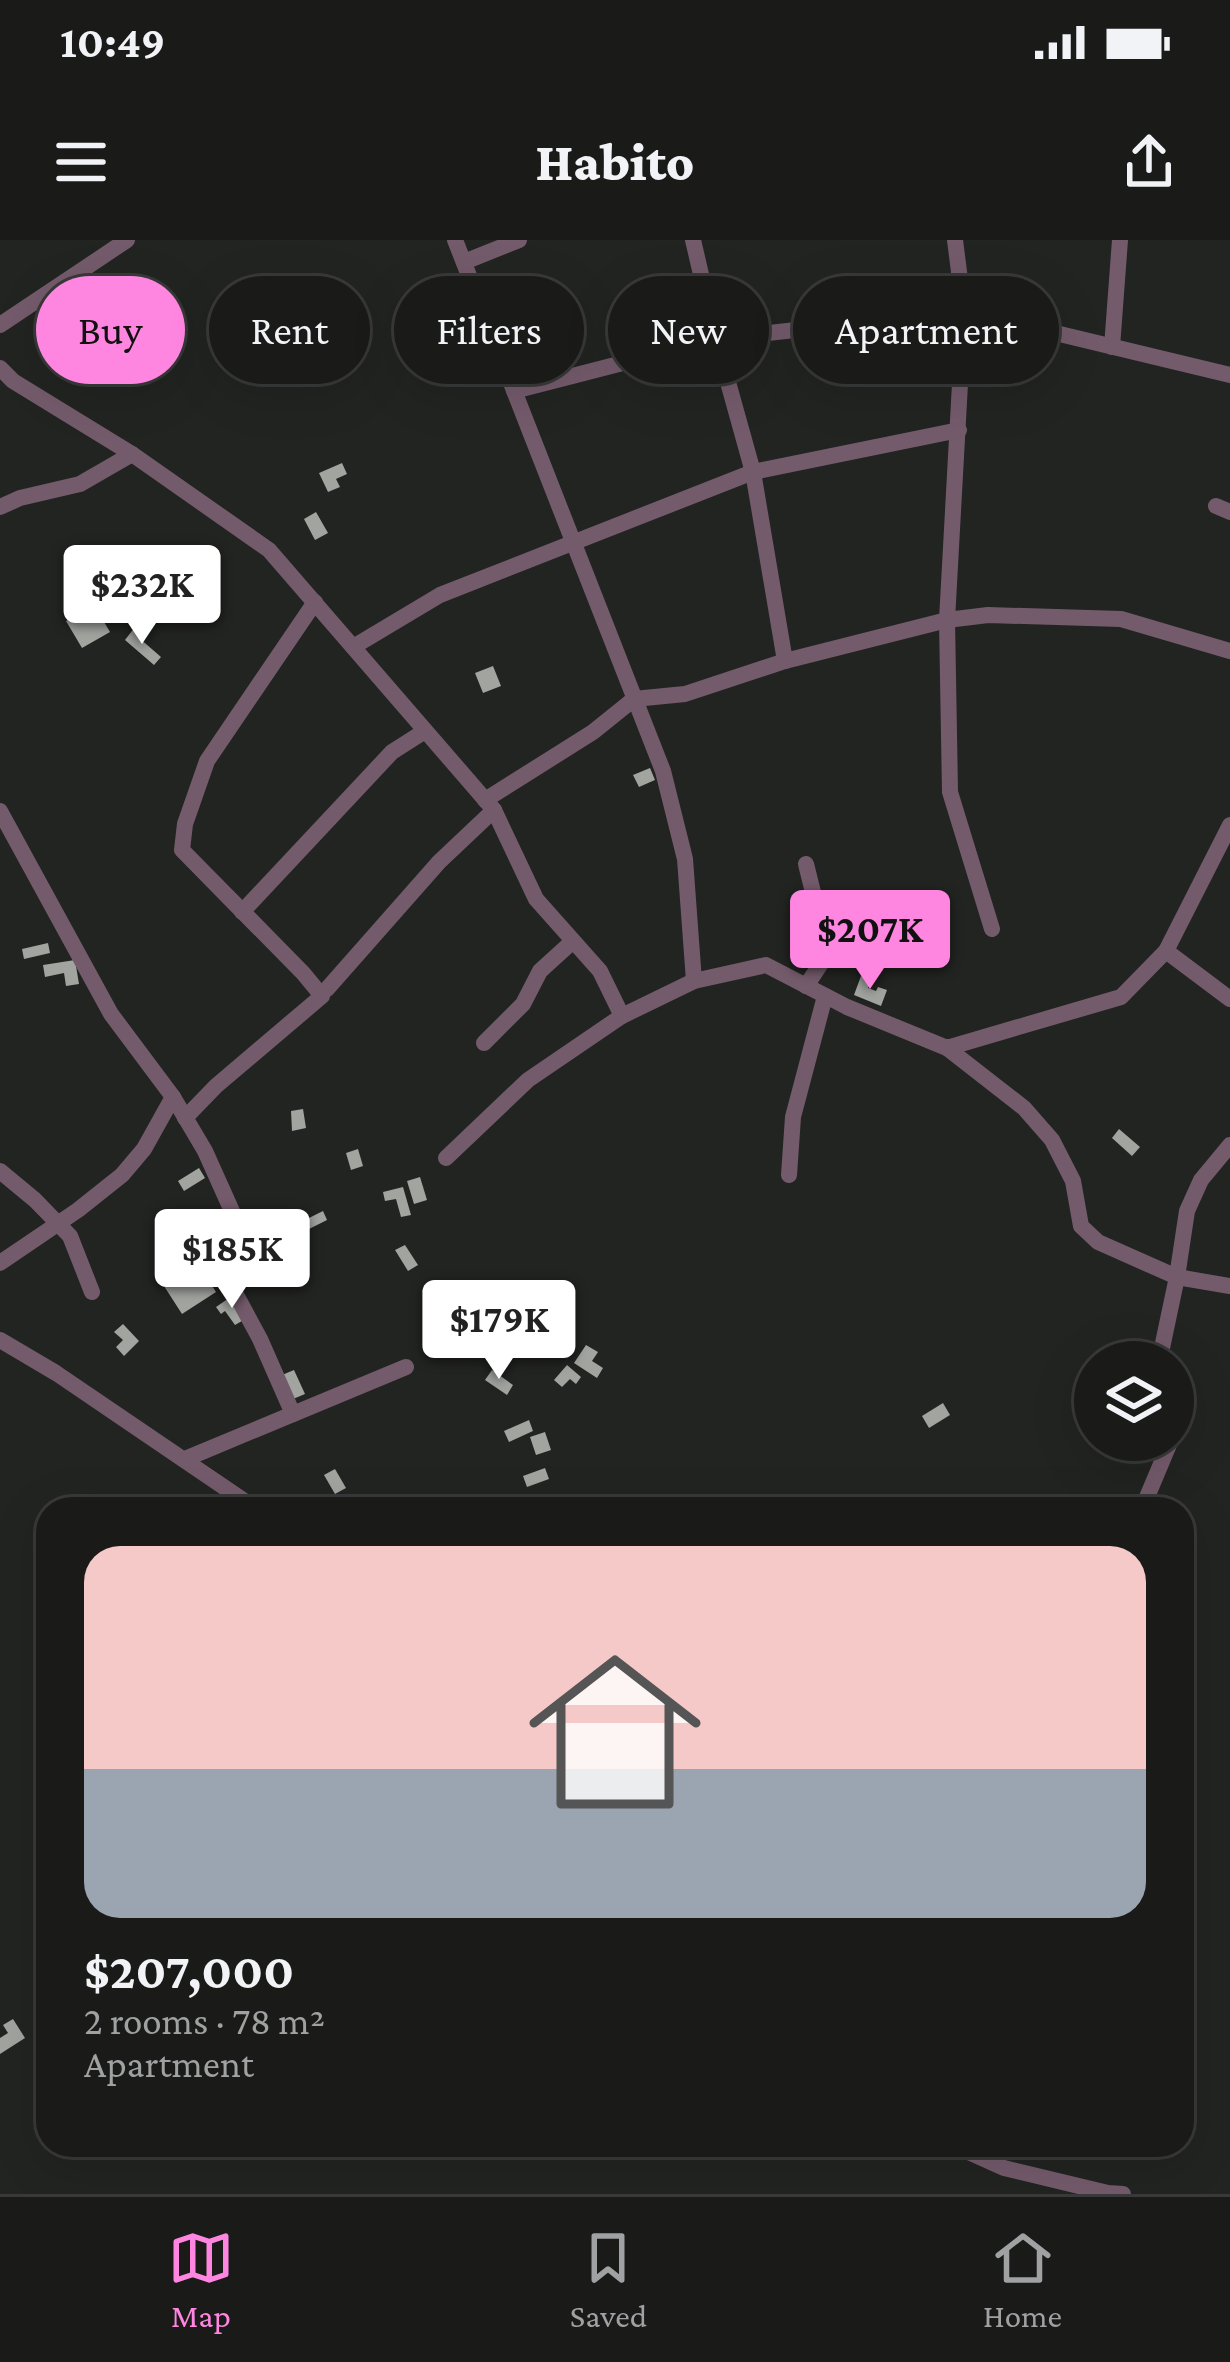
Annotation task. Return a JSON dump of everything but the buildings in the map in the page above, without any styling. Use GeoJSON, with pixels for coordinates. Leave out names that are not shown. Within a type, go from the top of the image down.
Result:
{"type":"FeatureCollection","features":[{"type":"Feature","properties":{"kind":"street"},"geometry":{"type":"LineString","coordinates":[[0,325],[128,240]]}},
{"type":"Feature","properties":{"kind":"street"},"geometry":{"type":"LineString","coordinates":[[455,240],[663,771],[685,859],[694,981]]}},
{"type":"Feature","properties":{"kind":"street"},"geometry":{"type":"LineString","coordinates":[[464,262],[519,240]]}},
{"type":"Feature","properties":{"kind":"street"},"geometry":{"type":"LineString","coordinates":[[693,240],[701,276]]}},
{"type":"Feature","properties":{"kind":"street"},"geometry":{"type":"LineString","coordinates":[[955,240],[960,276]]}},
{"type":"Feature","properties":{"kind":"street"},"geometry":{"type":"LineString","coordinates":[[1112,347],[1120,240]]}},
{"type":"Feature","properties":{"kind":"street"},"geometry":{"type":"LineString","coordinates":[[1059,334],[1230,375]]}},
{"type":"Feature","properties":{"kind":"street"},"geometry":{"type":"LineString","coordinates":[[514,391],[608,367]]}},
{"type":"Feature","properties":{"kind":"street"},"geometry":{"type":"LineString","coordinates":[[0,368],[269,550],[489,806],[536,899],[599,971],[622,1016]]}},
{"type":"Feature","properties":{"kind":"street"},"geometry":{"type":"LineString","coordinates":[[729,384],[754,472],[785,661]]}},
{"type":"Feature","properties":{"kind":"street"},"geometry":{"type":"LineString","coordinates":[[961,384],[947,620],[950,792],[992,929]]}},
{"type":"Feature","properties":{"kind":"street"},"geometry":{"type":"LineString","coordinates":[[353,647],[440,595],[754,472],[959,430]]}},
{"type":"Feature","properties":{"kind":"street"},"geometry":{"type":"LineString","coordinates":[[0,507],[80,484],[132,454]]}},
{"type":"Feature","properties":{"kind":"street"},"geometry":{"type":"LineString","coordinates":[[185,1118],[322,996],[182,850],[185,824],[207,760],[315,602]]}},
{"type":"Feature","properties":{"kind":"street"},"geometry":{"type":"LineString","coordinates":[[327,989],[489,806],[634,699],[685,694],[785,661],[947,620],[988,615],[1120,619],[1230,651]]}},
{"type":"Feature","properties":{"kind":"street"},"geometry":{"type":"LineString","coordinates":[[242,912],[392,752],[425,731]]}},
{"type":"Feature","properties":{"kind":"street"},"geometry":{"type":"LineString","coordinates":[[0,811],[111,1014],[173,1097],[205,1150],[240,1229],[235,1239],[220,1248],[221,1268],[293,1414]]}},
{"type":"Feature","properties":{"kind":"street"},"geometry":{"type":"LineString","coordinates":[[947,1048],[1121,997],[1166,951],[1230,825]]}},
{"type":"Feature","properties":{"kind":"street"},"geometry":{"type":"LineString","coordinates":[[806,864],[828,953],[806,986]]}},
{"type":"Feature","properties":{"kind":"street"},"geometry":{"type":"LineString","coordinates":[[484,1043],[523,1004],[540,971],[573,941]]}},
{"type":"Feature","properties":{"kind":"street"},"geometry":{"type":"LineString","coordinates":[[1166,951],[1230,999]]}},
{"type":"Feature","properties":{"kind":"street"},"geometry":{"type":"LineString","coordinates":[[446,1158],[528,1080],[622,1016],[694,981],[766,965],[947,1048],[1024,1108],[1052,1140],[1073,1181],[1081,1226],[1098,1243],[1177,1277],[1230,1286]]}},
{"type":"Feature","properties":{"kind":"street"},"geometry":{"type":"LineString","coordinates":[[789,1174],[794,1117],[825,995]]}},
{"type":"Feature","properties":{"kind":"street"},"geometry":{"type":"LineString","coordinates":[[0,1263],[122,1175],[144,1149],[173,1097]]}},
{"type":"Feature","properties":{"kind":"street"},"geometry":{"type":"LineString","coordinates":[[1163,1341],[1187,1211],[1201,1180],[1230,1145]]}},
{"type":"Feature","properties":{"kind":"street"},"geometry":{"type":"LineString","coordinates":[[0,1171],[70,1236],[92,1292]]}},
{"type":"Feature","properties":{"kind":"street"},"geometry":{"type":"LineString","coordinates":[[0,1340],[239,1497]]}},
{"type":"Feature","properties":{"kind":"street"},"geometry":{"type":"LineString","coordinates":[[185,1460],[406,1367]]}},
{"type":"Feature","properties":{"kind":"street"},"geometry":{"type":"LineString","coordinates":[[1147,1497],[1161,1461]]}},
{"type":"Feature","properties":{"kind":"street"},"geometry":{"type":"LineString","coordinates":[[980,2157],[1004,2168],[1123,2194]]}}]}
